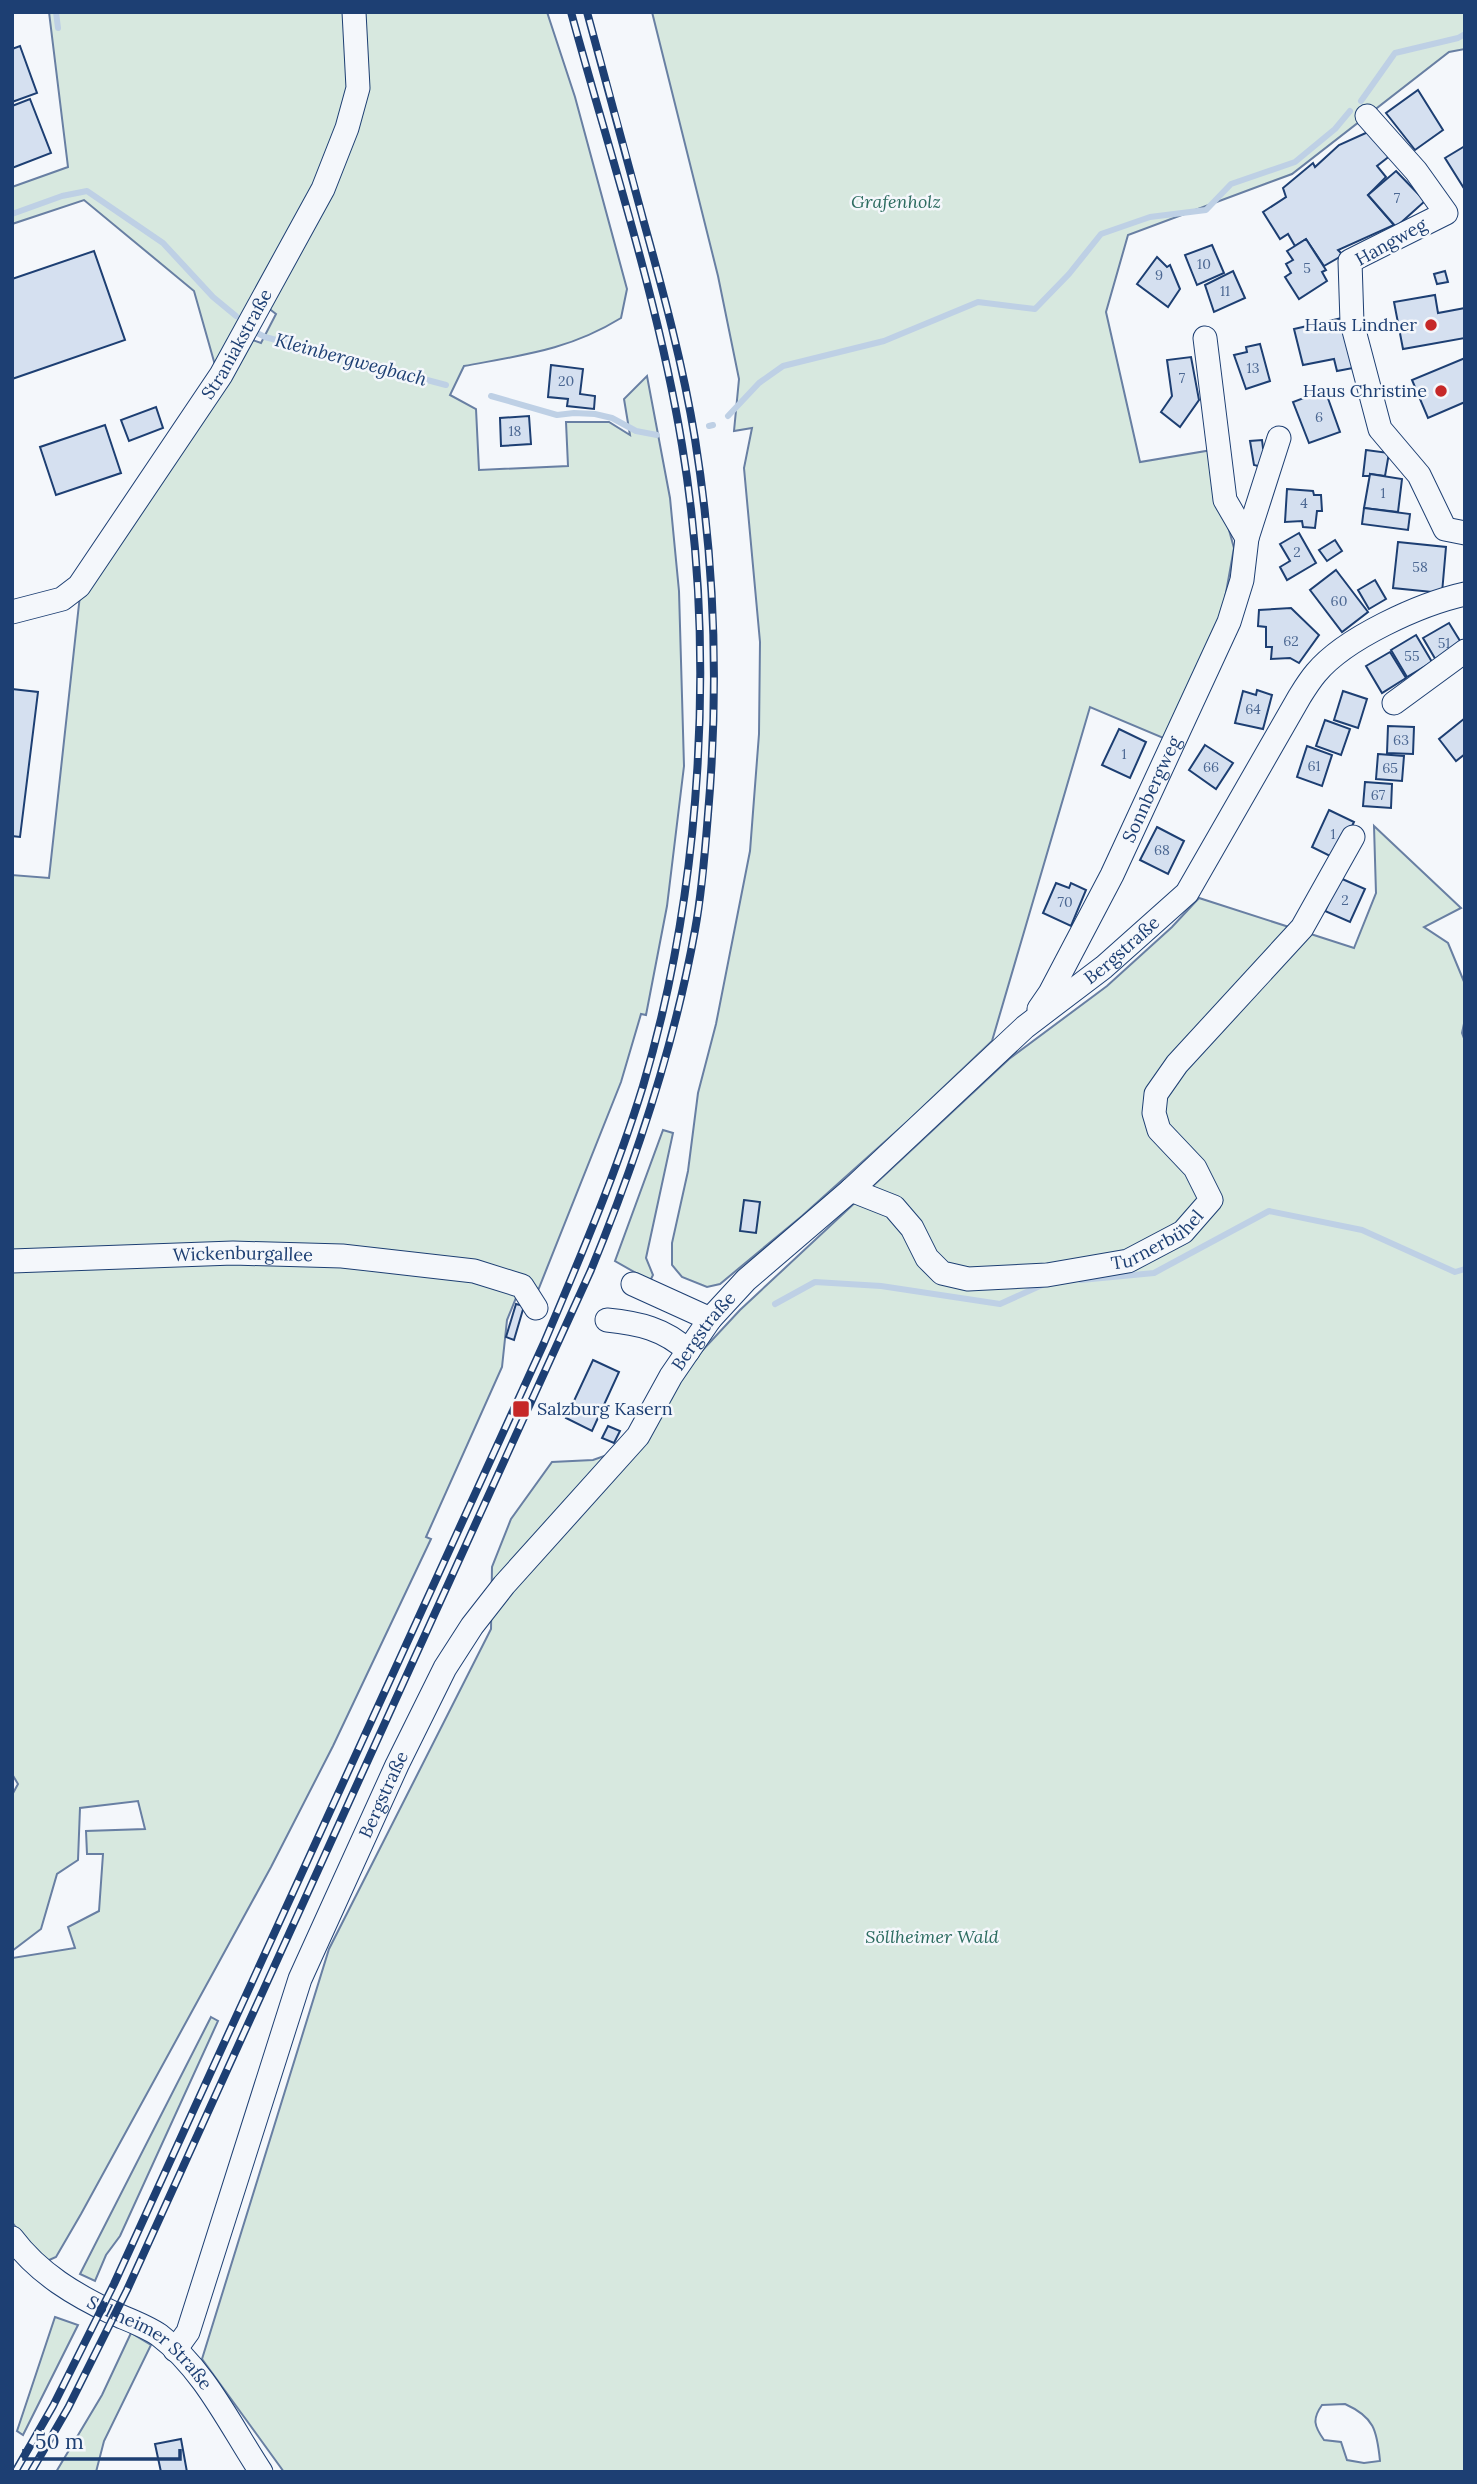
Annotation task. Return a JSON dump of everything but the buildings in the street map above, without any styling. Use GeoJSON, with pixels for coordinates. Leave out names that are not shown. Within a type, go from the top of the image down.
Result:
{"type":"FeatureCollection","features":[{"type":"Feature","properties":{"kind":"street","name":"Straniakstraße"},"geometry":{"type":"LineString","coordinates":[[12,612],[62,599],[79,586],[221,375],[323,188],[347,128],[358,88],[354,12]]}},
{"type":"Feature","properties":{"kind":"street","name":"Hangweg"},"geometry":{"type":"LineString","coordinates":[[1367,116],[1416,171],[1446,213],[1350,261],[1352,323],[1380,429],[1419,475],[1445,528],[1465,533]]}},
{"type":"Feature","properties":{"kind":"street"},"geometry":{"type":"LineString","coordinates":[[1205,338],[1225,500],[1247,538]]}},
{"type":"Feature","properties":{"kind":"street","name":"Sonnbergweg"},"geometry":{"type":"LineString","coordinates":[[1025,1027],[1050,993],[1112,875],[1229,622],[1242,580],[1247,538],[1279,438]]}},
{"type":"Feature","properties":{"kind":"street","name":"Bergstraße"},"geometry":{"type":"LineString","coordinates":[[175,2350],[188,2332],[300,1979],[397,1765],[445,1668],[472,1626],[504,1585],[638,1436],[671,1376],[710,1319],[746,1280],[851,1190],[1025,1027],[1104,967],[1187,893],[1316,672],[1349,645],[1388,623],[1448,598],[1465,594]]}},
{"type":"Feature","properties":{"kind":"street"},"geometry":{"type":"LineString","coordinates":[[1394,702],[1465,651]]}},
{"type":"Feature","properties":{"kind":"street","name":"Turnerbühel"},"geometry":{"type":"LineString","coordinates":[[851,1190],[894,1207],[912,1228],[927,1258],[942,1273],[968,1279],[1047,1275],[1128,1261],[1183,1232],[1211,1200],[1195,1168],[1159,1130],[1154,1112],[1156,1094],[1177,1064],[1302,928],[1353,837]]}},
{"type":"Feature","properties":{"kind":"street","name":"Wickenburgallee"},"geometry":{"type":"LineString","coordinates":[[12,1261],[233,1253],[342,1256],[474,1271],[522,1286],[536,1308]]}},
{"type":"Feature","properties":{"kind":"street"},"geometry":{"type":"LineString","coordinates":[[633,1284],[710,1319]]}},
{"type":"Feature","properties":{"kind":"street"},"geometry":{"type":"LineString","coordinates":[[607,1320],[655,1328],[677,1341],[688,1352]]}},
{"type":"Feature","properties":{"kind":"street","name":"Söllheimer Straße"},"geometry":{"type":"LineString","coordinates":[[14,2244],[51,2278],[84,2299],[157,2333],[192,2365],[261,2472]]}},
{"type":"Feature","properties":{"kind":"green space"},"geometry":{"type":"Polygon","coordinates":[[[49,12],[547,12],[575,97],[627,289],[621,318],[602,329],[564,344],[464,366],[450,395],[476,409],[479,470],[568,466],[566,422],[609,422],[630,435],[624,399],[647,376],[670,498],[679,591],[684,766],[667,906],[646,1015],[641,1014],[621,1082],[537,1293],[520,1288],[507,1320],[502,1367],[426,1537],[431,1539],[333,1746],[271,1867],[81,2214],[56,2257],[47,2261],[26,2241],[12,2222],[12,1958],[75,1948],[68,1927],[99,1911],[103,1854],[87,1854],[86,1831],[145,1829],[138,1801],[80,1808],[78,1860],[57,1874],[41,1929],[12,1951],[12,1795],[18,1784],[12,1774],[12,875],[49,878],[80,595],[247,338],[261,343],[276,314],[254,297],[217,372],[194,291],[84,200],[12,224],[12,187],[68,167],[49,12]]]}},
{"type":"Feature","properties":{"kind":"green space","name":"Grafenholz"},"geometry":{"type":"Polygon","coordinates":[[[652,12],[1465,12],[1465,49],[1449,52],[1292,174],[1128,235],[1106,312],[1140,462],[1212,450],[1221,501],[1234,548],[1222,615],[1168,740],[1090,707],[992,1041],[802,1216],[720,1284],[707,1287],[682,1277],[672,1265],[672,1243],[688,1171],[698,1093],[716,1024],[750,851],[759,734],[760,642],[744,468],[752,428],[734,431],[739,379],[718,276],[652,12]]]}},
{"type":"Feature","properties":{"kind":"green space","name":"Söllheimer Wald"},"geometry":{"type":"Polygon","coordinates":[[[1374,826],[1461,908],[1424,927],[1448,943],[1465,984],[1465,1019],[1462,1033],[1465,1041],[1465,2472],[284,2472],[202,2359],[329,1949],[491,1629],[492,1567],[511,1519],[552,1462],[593,1460],[644,1442],[685,1369],[740,1310],[1009,1059],[1107,986],[1172,927],[1199,898],[1354,948],[1376,893],[1374,826]],[[1345,2404],[1322,2405],[1316,2419],[1318,2431],[1324,2440],[1341,2442],[1347,2460],[1364,2463],[1380,2461],[1372,2426],[1355,2409],[1345,2404]]]}},
{"type":"Feature","properties":{"kind":"green space"},"geometry":{"type":"Polygon","coordinates":[[[663,1130],[673,1133],[646,1258],[653,1275],[650,1281],[615,1261],[663,1130]]]}},
{"type":"Feature","properties":{"kind":"green space"},"geometry":{"type":"Polygon","coordinates":[[[211,2017],[218,2021],[120,2236],[106,2255],[95,2281],[80,2274],[211,2017]]]}},
{"type":"Feature","properties":{"kind":"green space"},"geometry":{"type":"Polygon","coordinates":[[[55,2317],[78,2325],[23,2435],[17,2431],[55,2317]]]}},
{"type":"Feature","properties":{"kind":"green space"},"geometry":{"type":"Polygon","coordinates":[[[131,2333],[151,2345],[104,2441],[96,2472],[56,2472],[102,2395],[131,2333]]]}},
{"type":"Feature","properties":{"kind":"waterway"},"geometry":{"type":"LineString","coordinates":[[56,12],[58,28]]}},
{"type":"Feature","properties":{"kind":"waterway","name":"Kleinbergwegbach"},"geometry":{"type":"LineString","coordinates":[[1361,101],[1395,53],[1465,34]]}},
{"type":"Feature","properties":{"kind":"waterway","name":"Kleinbergwegbach"},"geometry":{"type":"LineString","coordinates":[[728,416],[759,383],[783,366],[884,341],[978,302],[1035,309],[1069,274],[1101,234],[1150,217],[1206,210],[1231,184],[1295,162],[1335,129],[1350,111]]}},
{"type":"Feature","properties":{"kind":"waterway","name":"Kleinbergwegbach"},"geometry":{"type":"LineString","coordinates":[[12,214],[62,196],[87,191],[163,243],[213,297],[236,316]]}},
{"type":"Feature","properties":{"kind":"waterway","name":"Kleinbergwegbach"},"geometry":{"type":"LineString","coordinates":[[255,332],[265,337],[446,385]]}},
{"type":"Feature","properties":{"kind":"waterway","name":"Kleinbergwegbach"},"geometry":{"type":"LineString","coordinates":[[491,396],[557,415],[595,414],[612,418],[636,431],[657,435]]}},
{"type":"Feature","properties":{"kind":"waterway"},"geometry":{"type":"LineString","coordinates":[[709,426],[713,425]]}},
{"type":"Feature","properties":{"kind":"waterway"},"geometry":{"type":"LineString","coordinates":[[1081,1280],[1154,1273],[1269,1211],[1362,1230],[1455,1272],[1465,1269]]}},
{"type":"Feature","properties":{"kind":"waterway"},"geometry":{"type":"LineString","coordinates":[[775,1304],[815,1282],[881,1286],[1000,1304],[1042,1285]]}},
{"type":"Feature","properties":{"kind":"railway"},"geometry":{"type":"LineString","coordinates":[[15,2472],[53,2406],[114,2284],[544,1343],[621,1151],[643,1086],[663,1010],[679,931],[697,768],[699,604],[693,523],[682,445],[660,336],[571,12]]}},
{"type":"Feature","properties":{"kind":"railway"},"geometry":{"type":"LineString","coordinates":[[31,2472],[68,2408],[127,2290],[591,1270],[652,1103],[686,974],[701,887],[711,767],[714,673],[707,533],[695,439],[679,356],[587,12]]}},
{"type":"Feature","properties":{"kind":"place","name":"Haus Lindner"},"geometry":{"type":"Point","coordinates":[1431,325]}},
{"type":"Feature","properties":{"kind":"place","name":"Haus Christine"},"geometry":{"type":"Point","coordinates":[1441,391]}},
{"type":"Feature","properties":{"kind":"place","name":"Salzburg Kasern"},"geometry":{"type":"Point","coordinates":[521,1409]}}]}
